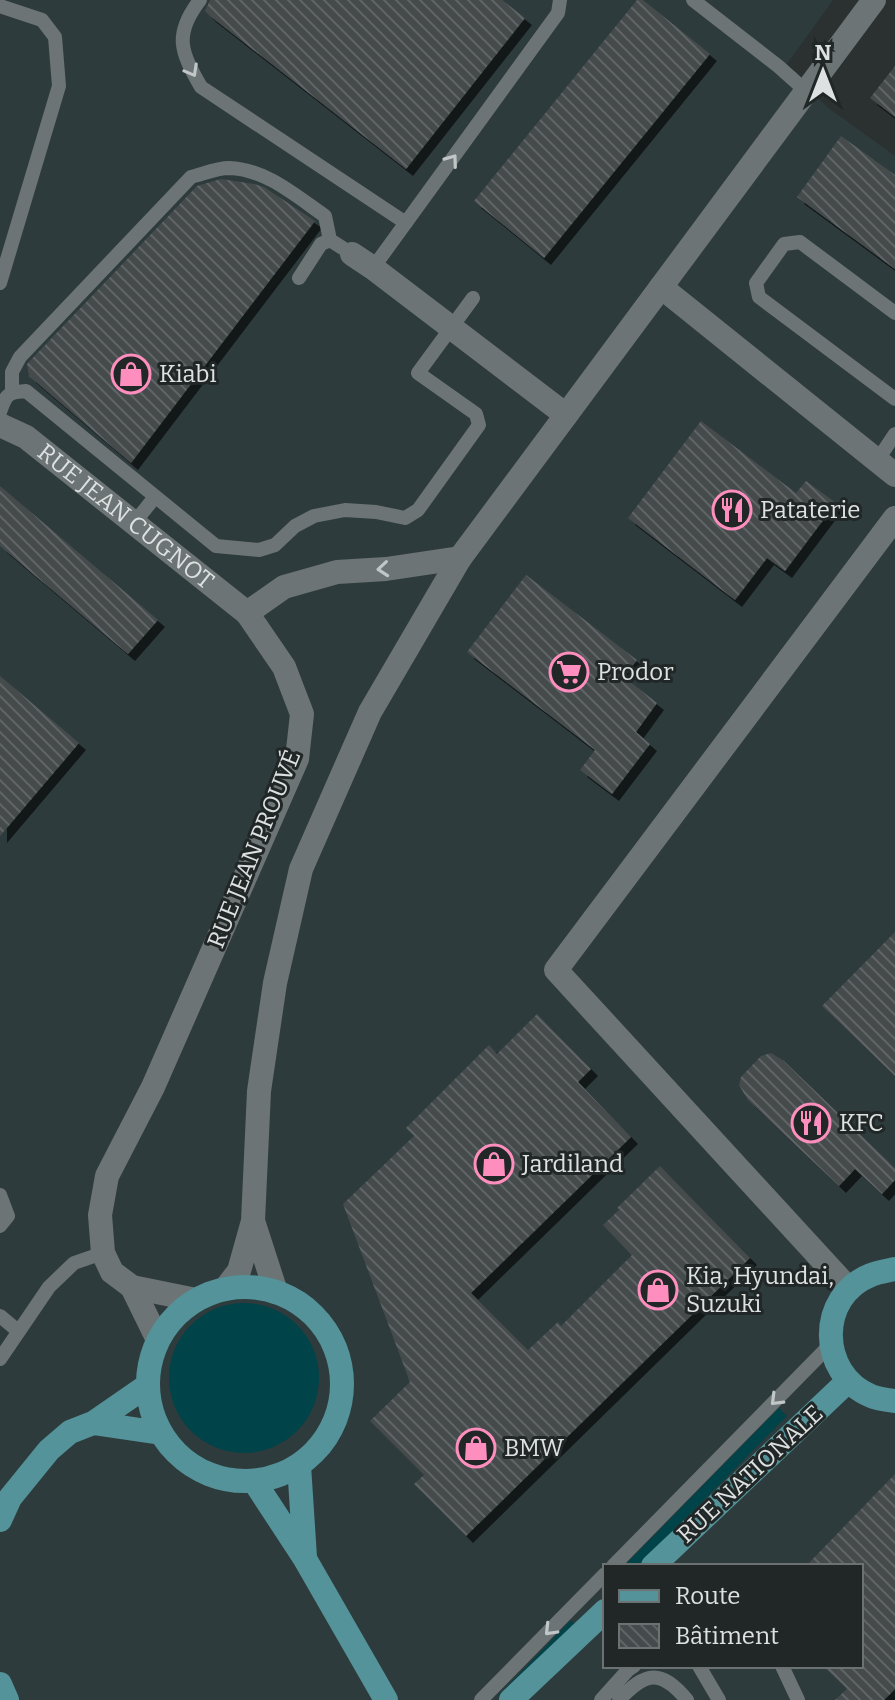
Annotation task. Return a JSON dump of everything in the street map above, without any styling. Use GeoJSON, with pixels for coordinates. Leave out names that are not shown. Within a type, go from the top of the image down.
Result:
{"type":"FeatureCollection","features":[{"type":"Feature","properties":{"kind":"main road"},"geometry":{"type":"LineString","coordinates":[[895,1269],[870,1275],[849,1289],[837,1306],[831,1325],[830,1345],[836,1364],[848,1381],[871,1397],[895,1401]]}},
{"type":"Feature","properties":{"kind":"main road"},"geometry":{"type":"LineString","coordinates":[[251,1287],[276,1292],[303,1306],[325,1328],[339,1356],[343,1387],[337,1417],[322,1444],[299,1465],[278,1476],[254,1481],[227,1479],[201,1470],[178,1454],[161,1433],[151,1410],[148,1385],[150,1362],[158,1340],[174,1317],[196,1300],[225,1289],[251,1287]]}},
{"type":"Feature","properties":{"kind":"main road","name":"RUE NATIONALE"},"geometry":{"type":"LineString","coordinates":[[655,1564],[848,1381]]}},
{"type":"Feature","properties":{"kind":"main road"},"geometry":{"type":"LineString","coordinates":[[0,1520],[10,1498],[49,1450],[70,1432],[93,1423],[148,1385]]}},
{"type":"Feature","properties":{"kind":"main road"},"geometry":{"type":"LineString","coordinates":[[93,1423],[161,1433]]}},
{"type":"Feature","properties":{"kind":"main road"},"geometry":{"type":"LineString","coordinates":[[299,1465],[305,1559]]}},
{"type":"Feature","properties":{"kind":"main road"},"geometry":{"type":"LineString","coordinates":[[254,1481],[305,1559],[386,1700]]}},
{"type":"Feature","properties":{"kind":"main road"},"geometry":{"type":"LineString","coordinates":[[511,1700],[603,1613]]}},
{"type":"Feature","properties":{"kind":"main road"},"geometry":{"type":"LineString","coordinates":[[0,1684],[7,1700]]}},
{"type":"Feature","properties":{"kind":"street"},"geometry":{"type":"LineString","coordinates":[[225,1289],[239,1271],[253,1221],[259,1091],[275,983],[301,869],[370,712],[460,558],[874,0]]}},
{"type":"Feature","properties":{"kind":"street"},"geometry":{"type":"LineString","coordinates":[[352,254],[566,415]]}},
{"type":"Feature","properties":{"kind":"street"},"geometry":{"type":"LineString","coordinates":[[661,287],[886,468]]}},
{"type":"Feature","properties":{"kind":"street","name":"RUE JEAN CUGNOT"},"geometry":{"type":"LineString","coordinates":[[0,425],[26,437],[247,613]]}},
{"type":"Feature","properties":{"kind":"street"},"geometry":{"type":"LineString","coordinates":[[849,1289],[556,970],[895,518]]}},
{"type":"Feature","properties":{"kind":"street"},"geometry":{"type":"LineString","coordinates":[[247,613],[284,587],[337,572],[386,569],[460,558]]}},
{"type":"Feature","properties":{"kind":"street","name":"RUE JEAN PROUVÉ"},"geometry":{"type":"LineString","coordinates":[[103,1253],[100,1215],[107,1176],[153,1087],[297,759],[302,714],[284,667],[247,613]]}},
{"type":"Feature","properties":{"kind":"street"},"geometry":{"type":"LineString","coordinates":[[253,1221],[276,1292]]}},
{"type":"Feature","properties":{"kind":"street"},"geometry":{"type":"LineString","coordinates":[[103,1253],[112,1272],[132,1287],[196,1300]]}},
{"type":"Feature","properties":{"kind":"street"},"geometry":{"type":"LineString","coordinates":[[132,1287],[158,1340]]}},
{"type":"Feature","properties":{"kind":"lane"},"geometry":{"type":"LineString","coordinates":[[200,0],[191,12],[183,33],[186,60],[201,87],[406,223]]}},
{"type":"Feature","properties":{"kind":"lane"},"geometry":{"type":"LineString","coordinates":[[373,268],[558,13],[560,0]]}},
{"type":"Feature","properties":{"kind":"lane"},"geometry":{"type":"LineString","coordinates":[[693,0],[806,91]]}},
{"type":"Feature","properties":{"kind":"lane"},"geometry":{"type":"LineString","coordinates":[[0,6],[42,20],[55,37],[59,86],[0,283]]}},
{"type":"Feature","properties":{"kind":"lane"},"geometry":{"type":"LineString","coordinates":[[12,392],[12,372],[20,357],[191,177],[226,168],[252,171],[272,180],[325,216],[330,240],[352,254]]}},
{"type":"Feature","properties":{"kind":"lane"},"geometry":{"type":"LineString","coordinates":[[299,278],[321,244],[330,240]]}},
{"type":"Feature","properties":{"kind":"lane"},"geometry":{"type":"LineString","coordinates":[[895,313],[800,242],[784,244],[756,283],[759,297],[895,399]]}},
{"type":"Feature","properties":{"kind":"lane"},"geometry":{"type":"LineString","coordinates":[[0,412],[5,398],[12,392],[26,391],[216,546],[259,550],[275,545],[295,526],[314,516],[345,510],[405,518],[418,510],[479,425],[476,414],[418,373],[473,298]]}},
{"type":"Feature","properties":{"kind":"lane"},"geometry":{"type":"LineString","coordinates":[[886,468],[895,434]]}},
{"type":"Feature","properties":{"kind":"lane"},"geometry":{"type":"LineString","coordinates":[[134,523],[155,497]]}},
{"type":"Feature","properties":{"kind":"lane"},"geometry":{"type":"LineString","coordinates":[[0,1195],[8,1216],[0,1226]]}},
{"type":"Feature","properties":{"kind":"lane"},"geometry":{"type":"LineString","coordinates":[[0,1359],[49,1287],[74,1263],[103,1253]]}},
{"type":"Feature","properties":{"kind":"lane"},"geometry":{"type":"LineString","coordinates":[[0,1316],[18,1331]]}},
{"type":"Feature","properties":{"kind":"lane"},"geometry":{"type":"LineString","coordinates":[[615,1564],[830,1345]]}},
{"type":"Feature","properties":{"kind":"lane"},"geometry":{"type":"LineString","coordinates":[[481,1700],[603,1576]]}},
{"type":"Feature","properties":{"kind":"lane"},"geometry":{"type":"LineString","coordinates":[[601,1700],[631,1668]]}},
{"type":"Feature","properties":{"kind":"lane"},"geometry":{"type":"LineString","coordinates":[[700,1668],[719,1700]]}},
{"type":"Feature","properties":{"kind":"lane"},"geometry":{"type":"LineString","coordinates":[[783,1668],[798,1700]]}},
{"type":"Feature","properties":{"kind":"lane"},"geometry":{"type":"LineString","coordinates":[[619,1700],[633,1685],[655,1677],[665,1678],[687,1700]]}},
{"type":"Feature","properties":{"kind":"shaded area"},"geometry":{"type":"Polygon","coordinates":[[[0,0],[833,0],[786,65],[827,107],[895,156],[895,1700],[0,1700],[0,0]]]}},
{"type":"Feature","properties":{"kind":"shaded area"},"geometry":{"type":"Polygon","coordinates":[[[244,1303],[273,1309],[297,1325],[313,1349],[319,1378],[313,1407],[297,1431],[273,1447],[244,1453],[215,1447],[191,1431],[175,1407],[169,1378],[175,1349],[191,1325],[215,1309],[244,1303]]]}},
{"type":"Feature","properties":{"kind":"shaded area"},"geometry":{"type":"Polygon","coordinates":[[[779,1408],[787,1416],[641,1564],[626,1564],[779,1408]]]}},
{"type":"Feature","properties":{"kind":"shaded area"},"geometry":{"type":"Polygon","coordinates":[[[571,1620],[576,1626],[494,1700],[571,1620]]]}},
{"type":"Feature","properties":{"kind":"building"},"geometry":{"type":"Polygon","coordinates":[[[210,0],[502,0],[525,18],[406,169],[210,16],[205,11],[210,0]]]}},
{"type":"Feature","properties":{"kind":"building"},"geometry":{"type":"Polygon","coordinates":[[[637,0],[643,0],[710,54],[544,258],[474,201],[637,0]]]}},
{"type":"Feature","properties":{"kind":"building"},"geometry":{"type":"Polygon","coordinates":[[[895,66],[895,117],[870,98],[895,66]]]}},
{"type":"Feature","properties":{"kind":"building"},"geometry":{"type":"Polygon","coordinates":[[[841,136],[895,175],[895,269],[797,197],[841,136]]]}},
{"type":"Feature","properties":{"kind":"building"},"geometry":{"type":"Polygon","coordinates":[[[221,179],[264,187],[315,221],[131,463],[29,376],[27,364],[197,186],[221,179]]]}},
{"type":"Feature","properties":{"kind":"building","name":"Pataterie"},"geometry":{"type":"Polygon","coordinates":[[[701,421],[796,493],[806,481],[836,503],[785,571],[767,558],[735,600],[628,518],[701,421]]]}},
{"type":"Feature","properties":{"kind":"building"},"geometry":{"type":"Polygon","coordinates":[[[0,486],[158,620],[128,654],[0,546],[0,486]]]}},
{"type":"Feature","properties":{"kind":"building"},"geometry":{"type":"Polygon","coordinates":[[[526,575],[637,660],[624,677],[657,703],[636,732],[650,744],[612,794],[580,770],[595,750],[467,652],[526,575]]]}},
{"type":"Feature","properties":{"kind":"building"},"geometry":{"type":"Polygon","coordinates":[[[0,676],[79,743],[0,836],[0,676]]]}},
{"type":"Feature","properties":{"kind":"building"},"geometry":{"type":"Polygon","coordinates":[[[895,932],[895,1076],[822,1006],[895,932]]]}},
{"type":"Feature","properties":{"kind":"building"},"geometry":{"type":"Polygon","coordinates":[[[537,1014],[591,1069],[578,1082],[631,1137],[471,1293],[528,1350],[558,1322],[561,1326],[632,1255],[603,1225],[660,1166],[750,1258],[466,1536],[414,1484],[424,1475],[370,1421],[410,1382],[343,1204],[414,1136],[406,1128],[489,1045],[497,1054],[537,1014]]]}},
{"type":"Feature","properties":{"kind":"building","name":"KFC"},"geometry":{"type":"Polygon","coordinates":[[[771,1053],[784,1061],[895,1168],[895,1180],[882,1194],[855,1169],[839,1186],[748,1100],[739,1085],[741,1077],[761,1056],[771,1053]]]}},
{"type":"Feature","properties":{"kind":"building"},"geometry":{"type":"Polygon","coordinates":[[[895,1474],[895,1689],[884,1700],[835,1700],[847,1689],[825,1668],[863,1668],[863,1564],[808,1564],[895,1474]]]}},
{"type":"Feature","properties":{"kind":"place","name":"Kiabi"},"geometry":{"type":"Point","coordinates":[131,374]}},
{"type":"Feature","properties":{"kind":"place","name":"Pataterie"},"geometry":{"type":"Point","coordinates":[732,510]}},
{"type":"Feature","properties":{"kind":"place","name":"Prodor"},"geometry":{"type":"Point","coordinates":[569,672]}},
{"type":"Feature","properties":{"kind":"place","name":"KFC"},"geometry":{"type":"Point","coordinates":[811,1123]}},
{"type":"Feature","properties":{"kind":"place","name":"Jardiland"},"geometry":{"type":"Point","coordinates":[494,1164]}},
{"type":"Feature","properties":{"kind":"place","name":"Kia, Hyundai, Suzuki"},"geometry":{"type":"Point","coordinates":[658,1290]}},
{"type":"Feature","properties":{"kind":"place","name":"BMW"},"geometry":{"type":"Point","coordinates":[476,1448]}}]}
